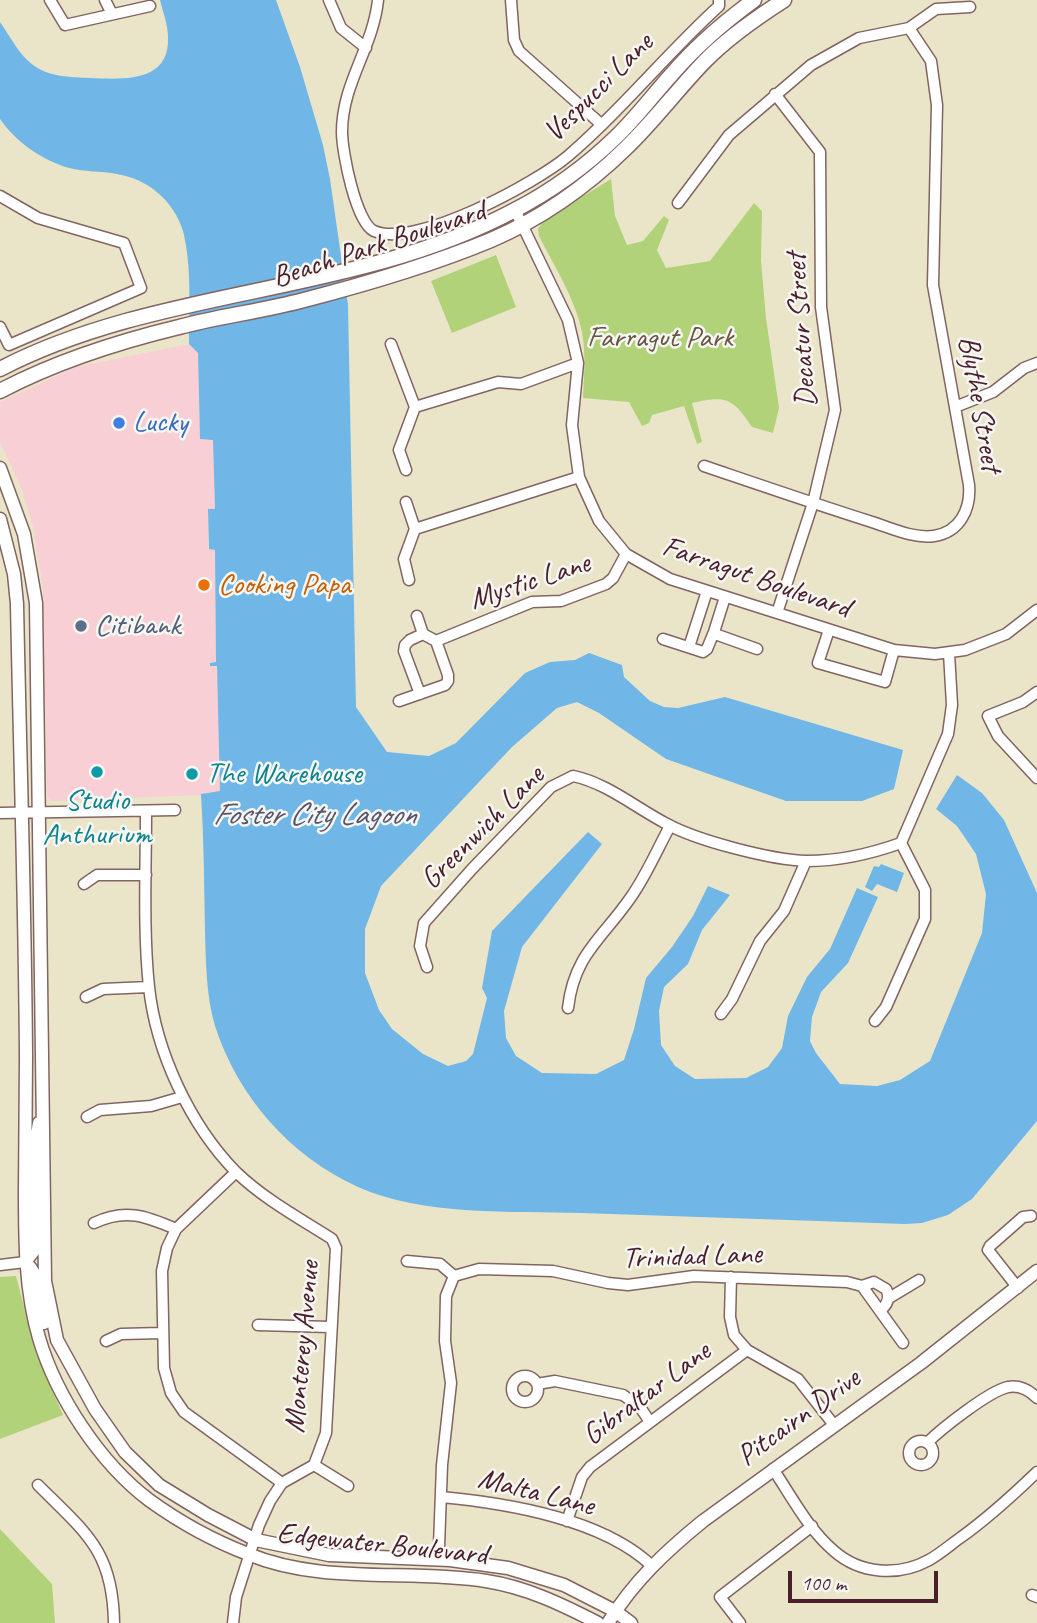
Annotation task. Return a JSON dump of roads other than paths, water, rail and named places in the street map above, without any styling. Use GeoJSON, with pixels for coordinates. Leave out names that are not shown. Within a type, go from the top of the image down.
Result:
{"type":"FeatureCollection","features":[{"type":"Feature","properties":{"kind":"main road","name":"Beach Park Boulevard"},"geometry":{"type":"LineString","coordinates":[[0,369],[67,339],[171,311],[359,268],[423,258],[463,234],[514,211],[559,183],[616,137],[692,52],[754,0]]}},
{"type":"Feature","properties":{"kind":"main road","name":"Beach Park Boulevard"},"geometry":{"type":"LineString","coordinates":[[0,391],[38,371],[88,352],[180,326],[303,300],[423,258],[491,240],[522,225],[601,171],[654,119],[706,60],[741,30],[784,0]]}},
{"type":"Feature","properties":{"kind":"street"},"geometry":{"type":"LineString","coordinates":[[50,0],[65,24],[150,6]]}},
{"type":"Feature","properties":{"kind":"street"},"geometry":{"type":"LineString","coordinates":[[105,0],[112,14]]}},
{"type":"Feature","properties":{"kind":"street"},"geometry":{"type":"LineString","coordinates":[[329,0],[341,28],[366,48]]}},
{"type":"Feature","properties":{"kind":"street","name":"Vespucci Lane"},"geometry":{"type":"LineString","coordinates":[[378,0],[374,26],[349,87],[342,134],[346,163],[365,224],[373,231],[390,233],[421,229],[467,215],[511,193],[558,163],[602,125],[659,64],[719,6],[719,0]]}},
{"type":"Feature","properties":{"kind":"street"},"geometry":{"type":"LineString","coordinates":[[511,0],[514,40],[519,51],[602,125]]}},
{"type":"Feature","properties":{"kind":"street"},"geometry":{"type":"LineString","coordinates":[[678,203],[729,135],[811,65],[859,38],[909,28],[936,9],[970,7]]}},
{"type":"Feature","properties":{"kind":"street","name":"Blythe Street"},"geometry":{"type":"LineString","coordinates":[[704,466],[919,536],[943,534],[961,522],[970,492],[933,285],[937,105],[931,61],[909,28]]}},
{"type":"Feature","properties":{"kind":"street","name":"Decatur Street"},"geometry":{"type":"LineString","coordinates":[[775,94],[820,152],[821,307],[835,410],[813,503],[777,613]]}},
{"type":"Feature","properties":{"kind":"street"},"geometry":{"type":"LineString","coordinates":[[0,196],[38,218],[124,243],[141,288],[9,345],[0,327]]}},
{"type":"Feature","properties":{"kind":"street","name":"Farragut Boulevard"},"geometry":{"type":"LineString","coordinates":[[514,211],[568,320],[578,363],[572,425],[579,477],[599,521],[626,554],[670,579],[894,650],[949,653],[992,641],[1006,634],[1037,610]]}},
{"type":"Feature","properties":{"kind":"street"},"geometry":{"type":"LineString","coordinates":[[391,344],[415,408],[399,450],[405,470]]}},
{"type":"Feature","properties":{"kind":"street"},"geometry":{"type":"LineString","coordinates":[[415,408],[498,382],[520,384],[578,363]]}},
{"type":"Feature","properties":{"kind":"street"},"geometry":{"type":"LineString","coordinates":[[955,407],[993,392],[1024,368],[1037,363]]}},
{"type":"Feature","properties":{"kind":"street","name":"Edgewater Boulevard"},"geometry":{"type":"LineString","coordinates":[[0,468],[24,534],[36,603],[45,1282],[54,1332],[69,1364],[95,1409],[125,1452],[159,1485],[208,1515],[256,1539],[345,1558],[450,1560],[508,1568],[564,1585],[615,1611],[631,1623]]}},
{"type":"Feature","properties":{"kind":"street"},"geometry":{"type":"LineString","coordinates":[[415,529],[579,477]]}},
{"type":"Feature","properties":{"kind":"street"},"geometry":{"type":"LineString","coordinates":[[406,502],[415,529],[404,559],[409,580]]}},
{"type":"Feature","properties":{"kind":"street","name":"Edgewater Boulevard"},"geometry":{"type":"LineString","coordinates":[[0,519],[14,574],[17,604],[26,1055],[25,1262],[31,1305],[40,1340],[61,1392],[111,1464],[148,1499],[199,1531],[250,1555],[298,1568],[327,1572],[486,1581],[556,1602],[598,1623]]}},
{"type":"Feature","properties":{"kind":"street","name":"Mystic Lane"},"geometry":{"type":"LineString","coordinates":[[436,641],[532,602],[561,601],[606,584],[613,578],[626,554]]}},
{"type":"Feature","properties":{"kind":"street"},"geometry":{"type":"LineString","coordinates":[[689,647],[707,591]]}},
{"type":"Feature","properties":{"kind":"street"},"geometry":{"type":"LineString","coordinates":[[663,639],[703,652],[714,632],[725,597]]}},
{"type":"Feature","properties":{"kind":"street"},"geometry":{"type":"LineString","coordinates":[[399,701],[444,685],[448,681],[436,641],[423,634],[417,616]]}},
{"type":"Feature","properties":{"kind":"street"},"geometry":{"type":"LineString","coordinates":[[830,629],[818,663],[885,682],[894,650]]}},
{"type":"Feature","properties":{"kind":"street"},"geometry":{"type":"LineString","coordinates":[[714,632],[721,638],[757,649]]}},
{"type":"Feature","properties":{"kind":"street"},"geometry":{"type":"LineString","coordinates":[[420,694],[404,651],[410,639],[423,634]]}},
{"type":"Feature","properties":{"kind":"street"},"geometry":{"type":"LineString","coordinates":[[875,1021],[886,1007],[925,919],[925,890],[901,843],[948,734],[952,705],[949,653]]}},
{"type":"Feature","properties":{"kind":"street"},"geometry":{"type":"LineString","coordinates":[[1037,692],[1023,702],[988,716],[998,736],[1037,778]]}},
{"type":"Feature","properties":{"kind":"street","name":"Greenwich Lane"},"geometry":{"type":"LineString","coordinates":[[427,967],[420,946],[424,923],[551,788],[573,776],[591,780],[670,826],[738,849],[806,861],[866,853],[901,843]]}},
{"type":"Feature","properties":{"kind":"street"},"geometry":{"type":"LineString","coordinates":[[0,813],[175,810]]}},
{"type":"Feature","properties":{"kind":"street","name":"Monterey Avenue"},"geometry":{"type":"LineString","coordinates":[[146,812],[149,987],[160,1038],[182,1097],[236,1172],[272,1201],[332,1238],[336,1248],[326,1433],[314,1465],[282,1483]]}},
{"type":"Feature","properties":{"kind":"street"},"geometry":{"type":"LineString","coordinates":[[568,1008],[570,985],[580,963],[632,896],[670,826]]}},
{"type":"Feature","properties":{"kind":"street"},"geometry":{"type":"LineString","coordinates":[[721,1014],[732,999],[760,941],[784,911],[806,861]]}},
{"type":"Feature","properties":{"kind":"street"},"geometry":{"type":"LineString","coordinates":[[84,884],[97,875],[146,875]]}},
{"type":"Feature","properties":{"kind":"street"},"geometry":{"type":"LineString","coordinates":[[86,998],[103,989],[149,987]]}},
{"type":"Feature","properties":{"kind":"street"},"geometry":{"type":"LineString","coordinates":[[87,1117],[100,1110],[151,1106],[182,1097]]}},
{"type":"Feature","properties":{"kind":"street","name":"Edgewater Boulevard"},"geometry":{"type":"LineString","coordinates":[[25,1262],[35,1248],[35,1145],[44,1099]]}},
{"type":"Feature","properties":{"kind":"street"},"geometry":{"type":"LineString","coordinates":[[233,1623],[236,1597],[259,1525],[282,1483],[193,1419],[176,1403],[167,1382],[162,1333],[163,1260],[176,1228],[236,1172]]}},
{"type":"Feature","properties":{"kind":"street"},"geometry":{"type":"LineString","coordinates":[[94,1223],[110,1215],[136,1215],[146,1216],[176,1228]]}},
{"type":"Feature","properties":{"kind":"street"},"geometry":{"type":"LineString","coordinates":[[1018,1288],[988,1250],[1023,1217],[1031,1216]]}},
{"type":"Feature","properties":{"kind":"street"},"geometry":{"type":"LineString","coordinates":[[407,1261],[440,1264],[454,1276],[446,1296],[444,1341],[451,1383],[444,1437],[439,1545]]}},
{"type":"Feature","properties":{"kind":"street"},"geometry":{"type":"LineString","coordinates":[[0,1265],[25,1262]]}},
{"type":"Feature","properties":{"kind":"street","name":"Edgewater Boulevard"},"geometry":{"type":"LineString","coordinates":[[25,1262],[33,1270],[37,1280],[43,1319],[55,1354],[69,1364]]}},
{"type":"Feature","properties":{"kind":"street","name":"Trinidad Lane"},"geometry":{"type":"LineString","coordinates":[[454,1276],[479,1269],[553,1270],[628,1285],[694,1276],[833,1280],[862,1286],[870,1282],[879,1283],[886,1289],[889,1298]]}},
{"type":"Feature","properties":{"kind":"street","name":"Pitcairn Drive"},"geometry":{"type":"LineString","coordinates":[[608,1623],[652,1566],[694,1528],[921,1363],[1037,1271]]}},
{"type":"Feature","properties":{"kind":"street"},"geometry":{"type":"LineString","coordinates":[[731,1277],[731,1328],[734,1335],[747,1350],[798,1379],[834,1425]]}},
{"type":"Feature","properties":{"kind":"street"},"geometry":{"type":"LineString","coordinates":[[880,1311],[886,1307],[889,1298],[919,1280]]}},
{"type":"Feature","properties":{"kind":"street"},"geometry":{"type":"LineString","coordinates":[[862,1286],[903,1343]]}},
{"type":"Feature","properties":{"kind":"street"},"geometry":{"type":"LineString","coordinates":[[258,1325],[330,1327]]}},
{"type":"Feature","properties":{"kind":"street"},"geometry":{"type":"LineString","coordinates":[[106,1341],[121,1334],[162,1333]]}},
{"type":"Feature","properties":{"kind":"street","name":"Gibraltar Lane"},"geometry":{"type":"LineString","coordinates":[[567,1521],[582,1477],[590,1467],[747,1350]]}},
{"type":"Feature","properties":{"kind":"street"},"geometry":{"type":"LineString","coordinates":[[537,1384],[555,1381],[624,1395],[640,1407],[650,1422]]}},
{"type":"Feature","properties":{"kind":"street"},"geometry":{"type":"LineString","coordinates":[[928,1443],[981,1401],[1002,1389],[1020,1387],[1037,1398]]}},
{"type":"Feature","properties":{"kind":"street"},"geometry":{"type":"LineString","coordinates":[[314,1465],[348,1486]]}},
{"type":"Feature","properties":{"kind":"street"},"geometry":{"type":"LineString","coordinates":[[773,1469],[811,1526],[836,1553],[851,1563],[866,1568],[900,1570],[929,1560],[974,1528],[1007,1503],[1037,1472]]}},
{"type":"Feature","properties":{"kind":"street"},"geometry":{"type":"LineString","coordinates":[[38,1485],[79,1525],[99,1551],[109,1575],[114,1600],[114,1623]]}},
{"type":"Feature","properties":{"kind":"street","name":"Malta Lane"},"geometry":{"type":"LineString","coordinates":[[441,1497],[519,1507],[567,1521],[627,1548],[652,1566]]}},
{"type":"Feature","properties":{"kind":"street"},"geometry":{"type":"LineString","coordinates":[[740,1623],[720,1597],[811,1526]]}},
{"type":"Feature","properties":{"kind":"water","name":"Foster City Lagoon"},"geometry":{"type":"Polygon","coordinates":[[[160,0],[276,0],[300,67],[330,179],[348,305],[356,707],[387,752],[429,756],[456,743],[525,673],[550,662],[575,660],[589,653],[622,665],[624,677],[650,701],[664,707],[678,708],[725,697],[903,750],[894,789],[862,801],[786,801],[666,759],[599,713],[577,702],[557,708],[512,747],[381,886],[365,929],[365,973],[379,1010],[392,1029],[423,1054],[448,1066],[466,1061],[473,1054],[487,998],[482,988],[492,931],[588,832],[602,844],[522,947],[504,1011],[506,1038],[516,1056],[542,1073],[596,1074],[624,1060],[646,978],[693,916],[708,886],[730,895],[702,930],[688,964],[664,987],[659,1011],[661,1045],[675,1066],[695,1079],[746,1078],[768,1067],[782,1048],[788,1016],[807,977],[830,949],[857,888],[878,897],[848,963],[821,992],[812,1017],[810,1041],[840,1084],[877,1086],[900,1080],[930,1061],[982,933],[986,894],[976,854],[957,826],[936,809],[957,775],[982,793],[1004,820],[1037,893],[1037,1121],[972,1199],[948,1215],[922,1223],[905,1224],[497,1212],[410,1203],[358,1187],[310,1159],[270,1122],[237,1077],[215,1026],[207,979],[201,794],[220,791],[217,666],[210,666],[210,663],[216,662],[215,550],[209,549],[208,509],[215,509],[213,440],[200,439],[198,353],[189,344],[189,273],[183,231],[173,210],[149,186],[111,173],[59,165],[22,143],[0,119],[0,22],[23,56],[46,72],[60,76],[129,78],[152,71],[161,63],[166,52],[168,32],[160,0]]]}},
{"type":"Feature","properties":{"kind":"water"},"geometry":{"type":"Polygon","coordinates":[[[881,864],[904,873],[897,892],[877,884],[872,891],[865,887],[874,866],[879,867],[881,864]]]}},
{"type":"Feature","properties":{"kind":"place","name":"Lucky"},"geometry":{"type":"Point","coordinates":[119,423]}},
{"type":"Feature","properties":{"kind":"place","name":"Cooking Papa"},"geometry":{"type":"Point","coordinates":[204,585]}},
{"type":"Feature","properties":{"kind":"place","name":"Citibank"},"geometry":{"type":"Point","coordinates":[81,626]}},
{"type":"Feature","properties":{"kind":"place","name":"Studio Anthurium"},"geometry":{"type":"Point","coordinates":[97,772]}},
{"type":"Feature","properties":{"kind":"place","name":"The Warehouse"},"geometry":{"type":"Point","coordinates":[192,774]}},
{"type":"Feature","properties":{"kind":"park label","name":"Farragut Park"},"geometry":{"type":"Point","coordinates":[660,338]}}]}
